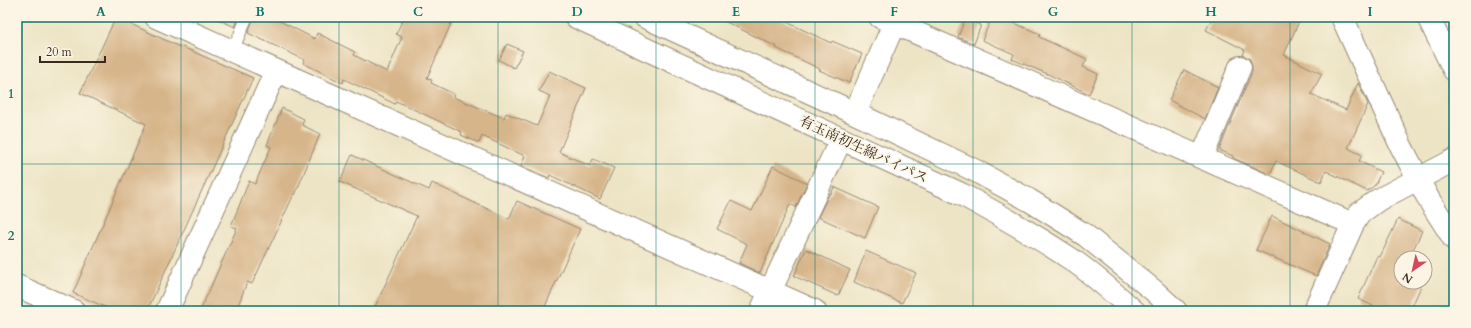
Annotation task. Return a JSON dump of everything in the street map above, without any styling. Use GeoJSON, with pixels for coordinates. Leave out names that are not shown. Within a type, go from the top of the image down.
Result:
{"type":"FeatureCollection","features":[{"type":"Feature","properties":{"kind":"main road"},"geometry":{"type":"LineString","coordinates":[[156,17],[815,311]]}},
{"type":"Feature","properties":{"kind":"main road","name":"有玉南初生線バイパス"},"geometry":{"type":"LineString","coordinates":[[576,17],[960,194],[1017,225],[1072,260],[1102,283],[1134,311]]}},
{"type":"Feature","properties":{"kind":"main road","name":"有玉南初生線バイパス"},"geometry":{"type":"LineString","coordinates":[[645,17],[855,112],[974,170],[1029,200],[1086,235],[1153,290],[1176,311]]}},
{"type":"Feature","properties":{"kind":"main road"},"geometry":{"type":"LineString","coordinates":[[1342,17],[1401,146],[1424,175],[1429,200],[1454,239]]}},
{"type":"Feature","properties":{"kind":"main road"},"geometry":{"type":"LineString","coordinates":[[1428,17],[1454,70]]}},
{"type":"Feature","properties":{"kind":"main road"},"geometry":{"type":"LineString","coordinates":[[855,112],[890,19],[1353,224]]}},
{"type":"Feature","properties":{"kind":"main road"},"geometry":{"type":"LineString","coordinates":[[1202,157],[1240,67]]}},
{"type":"Feature","properties":{"kind":"main road"},"geometry":{"type":"LineString","coordinates":[[167,311],[276,71]]}},
{"type":"Feature","properties":{"kind":"main road"},"geometry":{"type":"LineString","coordinates":[[762,311],[841,139]]}},
{"type":"Feature","properties":{"kind":"main road"},"geometry":{"type":"LineString","coordinates":[[1314,311],[1353,224],[1360,213],[1370,205],[1454,160]]}},
{"type":"Feature","properties":{"kind":"main road"},"geometry":{"type":"LineString","coordinates":[[17,286],[74,311]]}},
{"type":"Feature","properties":{"kind":"lane"},"geometry":{"type":"LineString","coordinates":[[232,50],[247,17]]}},
{"type":"Feature","properties":{"kind":"building"},"geometry":{"type":"Polygon","coordinates":[[[116,17],[180,47],[253,78],[147,311],[114,311],[73,293],[146,124],[80,93],[116,17]]]}},
{"type":"Feature","properties":{"kind":"building"},"geometry":{"type":"Polygon","coordinates":[[[213,17],[239,17],[235,27],[213,17]]]}},
{"type":"Feature","properties":{"kind":"building"},"geometry":{"type":"Polygon","coordinates":[[[254,17],[272,17],[315,39],[317,33],[355,52],[354,55],[387,72],[402,37],[396,34],[404,17],[454,17],[427,78],[432,80],[431,83],[454,94],[453,97],[504,118],[506,113],[537,126],[550,96],[539,91],[549,71],[586,88],[559,152],[590,166],[593,159],[614,168],[600,199],[550,175],[549,178],[521,166],[525,156],[482,136],[479,143],[461,135],[462,132],[396,101],[395,104],[344,79],[343,83],[303,63],[305,60],[248,33],[254,17]]]}},
{"type":"Feature","properties":{"kind":"building"},"geometry":{"type":"Polygon","coordinates":[[[716,17],[776,17],[831,43],[832,41],[862,54],[849,83],[819,70],[820,69],[716,17]]]}},
{"type":"Feature","properties":{"kind":"building"},"geometry":{"type":"Polygon","coordinates":[[[992,17],[1000,17],[1040,34],[1039,37],[1087,59],[1083,67],[1098,74],[1089,94],[1012,59],[1014,54],[982,40],[992,17]]]}},
{"type":"Feature","properties":{"kind":"building"},"geometry":{"type":"Polygon","coordinates":[[[1213,17],[1301,17],[1284,55],[1322,74],[1311,94],[1346,110],[1358,83],[1368,104],[1348,148],[1362,155],[1359,161],[1381,172],[1375,185],[1367,191],[1326,171],[1321,182],[1276,161],[1270,174],[1233,158],[1233,156],[1219,150],[1252,72],[1252,66],[1250,59],[1243,55],[1245,50],[1206,30],[1213,17]]]}},
{"type":"Feature","properties":{"kind":"building"},"geometry":{"type":"Polygon","coordinates":[[[965,19],[981,25],[974,44],[958,37],[965,19]]]}},
{"type":"Feature","properties":{"kind":"building"},"geometry":{"type":"Polygon","coordinates":[[[507,44],[523,51],[514,68],[499,60],[507,44]]]}},
{"type":"Feature","properties":{"kind":"building"},"geometry":{"type":"Polygon","coordinates":[[[1184,70],[1218,87],[1205,119],[1169,100],[1184,70]]]}},
{"type":"Feature","properties":{"kind":"building"},"geometry":{"type":"Polygon","coordinates":[[[282,108],[304,119],[302,125],[320,134],[295,195],[294,194],[252,284],[247,282],[236,311],[200,311],[237,228],[231,226],[249,181],[255,184],[271,147],[267,145],[282,108]]]}},
{"type":"Feature","properties":{"kind":"building"},"geometry":{"type":"Polygon","coordinates":[[[352,155],[429,190],[432,183],[509,219],[517,201],[580,229],[543,311],[373,311],[417,216],[340,182],[352,155]]]}},
{"type":"Feature","properties":{"kind":"building"},"geometry":{"type":"Polygon","coordinates":[[[773,166],[807,183],[796,207],[790,204],[760,273],[739,263],[747,244],[717,229],[731,201],[752,211],[773,166]]]}},
{"type":"Feature","properties":{"kind":"building"},"geometry":{"type":"Polygon","coordinates":[[[834,187],[878,207],[865,238],[818,217],[834,187]]]}},
{"type":"Feature","properties":{"kind":"building"},"geometry":{"type":"Polygon","coordinates":[[[1272,216],[1330,244],[1316,276],[1256,250],[1272,216]]]}},
{"type":"Feature","properties":{"kind":"building"},"geometry":{"type":"Polygon","coordinates":[[[1398,219],[1422,231],[1413,250],[1393,250],[1393,290],[1419,290],[1410,311],[1384,311],[1358,299],[1377,256],[1380,257],[1398,219]]]}},
{"type":"Feature","properties":{"kind":"building"},"geometry":{"type":"Polygon","coordinates":[[[806,249],[850,270],[838,296],[794,276],[806,249]]]}},
{"type":"Feature","properties":{"kind":"building"},"geometry":{"type":"Polygon","coordinates":[[[866,251],[916,273],[902,303],[854,282],[866,251]]]}}]}
